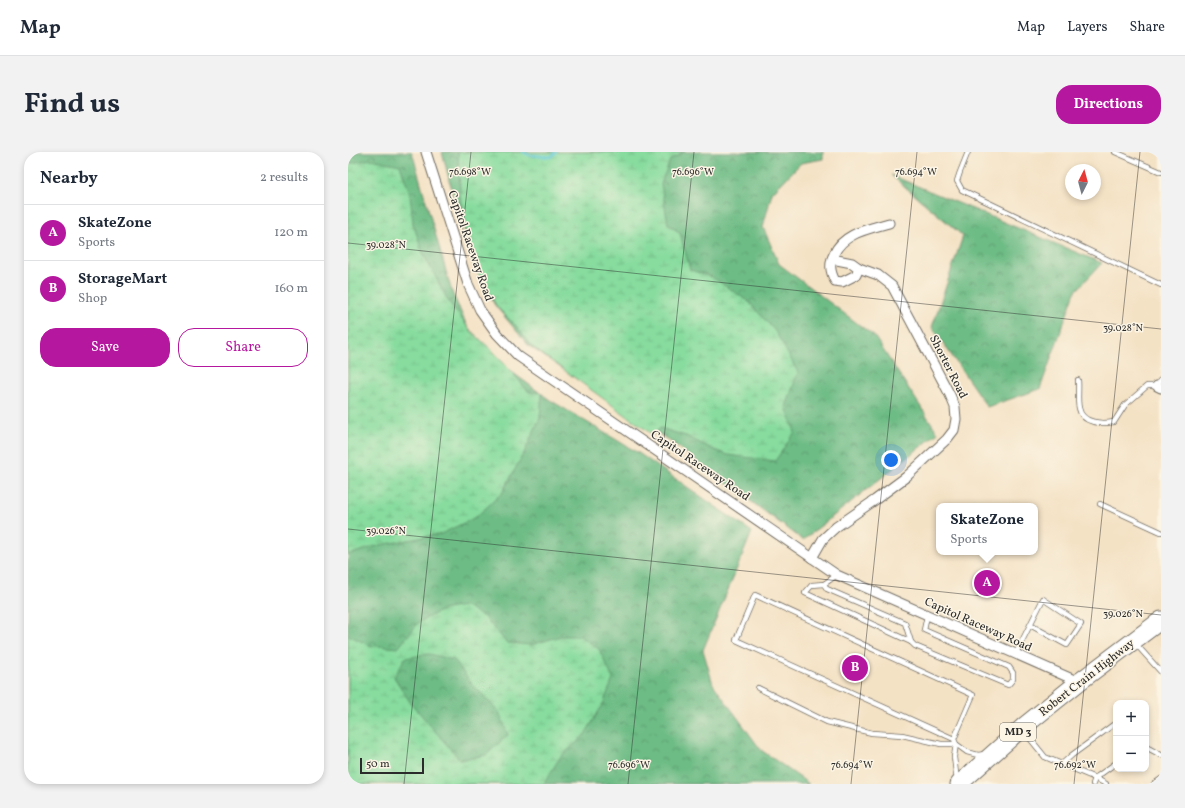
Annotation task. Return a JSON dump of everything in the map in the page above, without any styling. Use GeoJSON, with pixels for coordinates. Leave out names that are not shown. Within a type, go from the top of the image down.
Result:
{"type":"FeatureCollection","features":[{"type":"Feature","properties":{"kind":"highway","name":"Robert Crain Highway"},"geometry":{"type":"LineString","coordinates":[[958,784],[1079,682],[1161,620]]}},
{"type":"Feature","properties":{"kind":"street","name":"Capitol Raceway Road"},"geometry":{"type":"LineString","coordinates":[[426,152],[468,284],[480,310],[497,334],[518,356],[837,575],[1079,682]]}},
{"type":"Feature","properties":{"kind":"street"},"geometry":{"type":"LineString","coordinates":[[859,268],[856,275],[850,279],[842,282],[835,281],[830,266],[836,248],[848,237],[866,230],[889,224]]}},
{"type":"Feature","properties":{"kind":"street","name":"Shorter Road"},"geometry":{"type":"LineString","coordinates":[[812,558],[823,539],[836,527],[906,477],[946,439],[954,430],[956,419],[955,407],[950,396],[892,286],[878,275],[859,268],[852,263],[832,260]]}},
{"type":"Feature","properties":{"kind":"lane"},"geometry":{"type":"LineString","coordinates":[[968,152],[958,181],[962,190],[1161,284]]}},
{"type":"Feature","properties":{"kind":"lane"},"geometry":{"type":"LineString","coordinates":[[1115,152],[1161,172]]}},
{"type":"Feature","properties":{"kind":"lane"},"geometry":{"type":"LineString","coordinates":[[1078,380],[1079,409],[1082,416],[1096,423],[1104,424],[1114,422],[1125,405],[1147,386],[1160,384]]}},
{"type":"Feature","properties":{"kind":"lane"},"geometry":{"type":"LineString","coordinates":[[1100,504],[1161,532]]}},
{"type":"Feature","properties":{"kind":"lane"},"geometry":{"type":"LineString","coordinates":[[837,575],[824,584],[812,585],[805,593],[911,642],[915,646],[1008,685],[1013,679],[1013,672],[1009,668],[924,630],[927,616]]}},
{"type":"Feature","properties":{"kind":"lane"},"geometry":{"type":"LineString","coordinates":[[824,584],[827,589],[905,623],[911,642]]}},
{"type":"Feature","properties":{"kind":"lane"},"geometry":{"type":"LineString","coordinates":[[954,739],[973,695],[755,595],[736,640],[954,739],[956,744],[954,757],[958,784]]}},
{"type":"Feature","properties":{"kind":"lane"},"geometry":{"type":"LineString","coordinates":[[1015,655],[1030,625],[1043,599],[1081,624],[1067,645],[1030,625]]}},
{"type":"Feature","properties":{"kind":"lane"},"geometry":{"type":"LineString","coordinates":[[1134,641],[1161,672]]}},
{"type":"Feature","properties":{"kind":"lane"},"geometry":{"type":"LineString","coordinates":[[758,688],[827,722],[872,733],[902,734],[941,744],[956,744],[967,752],[978,755],[992,754]]}},
{"type":"Feature","properties":{"kind":"lane"},"geometry":{"type":"LineString","coordinates":[[1062,764],[1113,725]]}},
{"type":"Feature","properties":{"kind":"lane"},"geometry":{"type":"LineString","coordinates":[[1022,729],[1045,757],[1106,784]]}},
{"type":"Feature","properties":{"kind":"lane"},"geometry":{"type":"LineString","coordinates":[[1149,749],[1161,755]]}},
{"type":"Feature","properties":{"kind":"lane"},"geometry":{"type":"LineString","coordinates":[[1093,784],[1095,778],[1113,765]]}},
{"type":"Feature","properties":{"kind":"lane"},"geometry":{"type":"LineString","coordinates":[[1154,784],[1161,779]]}},
{"type":"Feature","properties":{"kind":"green space"},"geometry":{"type":"Polygon","coordinates":[[[348,152],[412,152],[452,292],[467,326],[501,364],[550,400],[640,454],[752,532],[703,650],[713,684],[761,750],[809,784],[348,784],[348,152]]]}},
{"type":"Feature","properties":{"kind":"green space"},"geometry":{"type":"Polygon","coordinates":[[[442,152],[823,152],[823,159],[801,163],[772,193],[763,227],[779,264],[874,336],[938,433],[803,540],[671,442],[529,346],[494,304],[459,217],[442,152]]]}},
{"type":"Feature","properties":{"kind":"green space"},"geometry":{"type":"Polygon","coordinates":[[[458,152],[684,152],[670,160],[661,184],[668,224],[680,233],[690,270],[712,277],[749,302],[775,331],[798,372],[786,407],[795,432],[775,461],[728,455],[714,450],[686,436],[660,428],[653,435],[531,346],[517,327],[497,307],[472,262],[461,206],[458,152]]]}},
{"type":"Feature","properties":{"kind":"green space"},"geometry":{"type":"Polygon","coordinates":[[[371,159],[400,165],[410,194],[413,223],[422,251],[448,301],[470,330],[495,353],[529,392],[542,393],[540,418],[524,453],[502,493],[476,517],[441,534],[380,545],[348,555],[348,164],[371,159]]]}},
{"type":"Feature","properties":{"kind":"green space"},"geometry":{"type":"Polygon","coordinates":[[[891,175],[1102,263],[1075,292],[1040,389],[987,407],[932,327],[963,236],[891,175]]]}},
{"type":"Feature","properties":{"kind":"green space"},"geometry":{"type":"Polygon","coordinates":[[[464,606],[484,617],[507,643],[531,645],[561,636],[580,636],[599,649],[613,679],[603,704],[584,736],[560,757],[544,784],[348,784],[348,635],[369,645],[398,648],[419,622],[442,610],[464,606]],[[429,654],[405,658],[394,677],[410,702],[460,760],[486,755],[508,735],[499,712],[472,684],[454,660],[429,654]]]}},
{"type":"Feature","properties":{"kind":"waterway"},"geometry":{"type":"LineString","coordinates":[[523,152],[529,155],[551,157],[556,152]]}},
{"type":"Feature","properties":{"kind":"place","name":"SkateZone"},"geometry":{"type":"Point","coordinates":[987,583]}},
{"type":"Feature","properties":{"kind":"place","name":"StorageMart"},"geometry":{"type":"Point","coordinates":[855,668]}}]}
